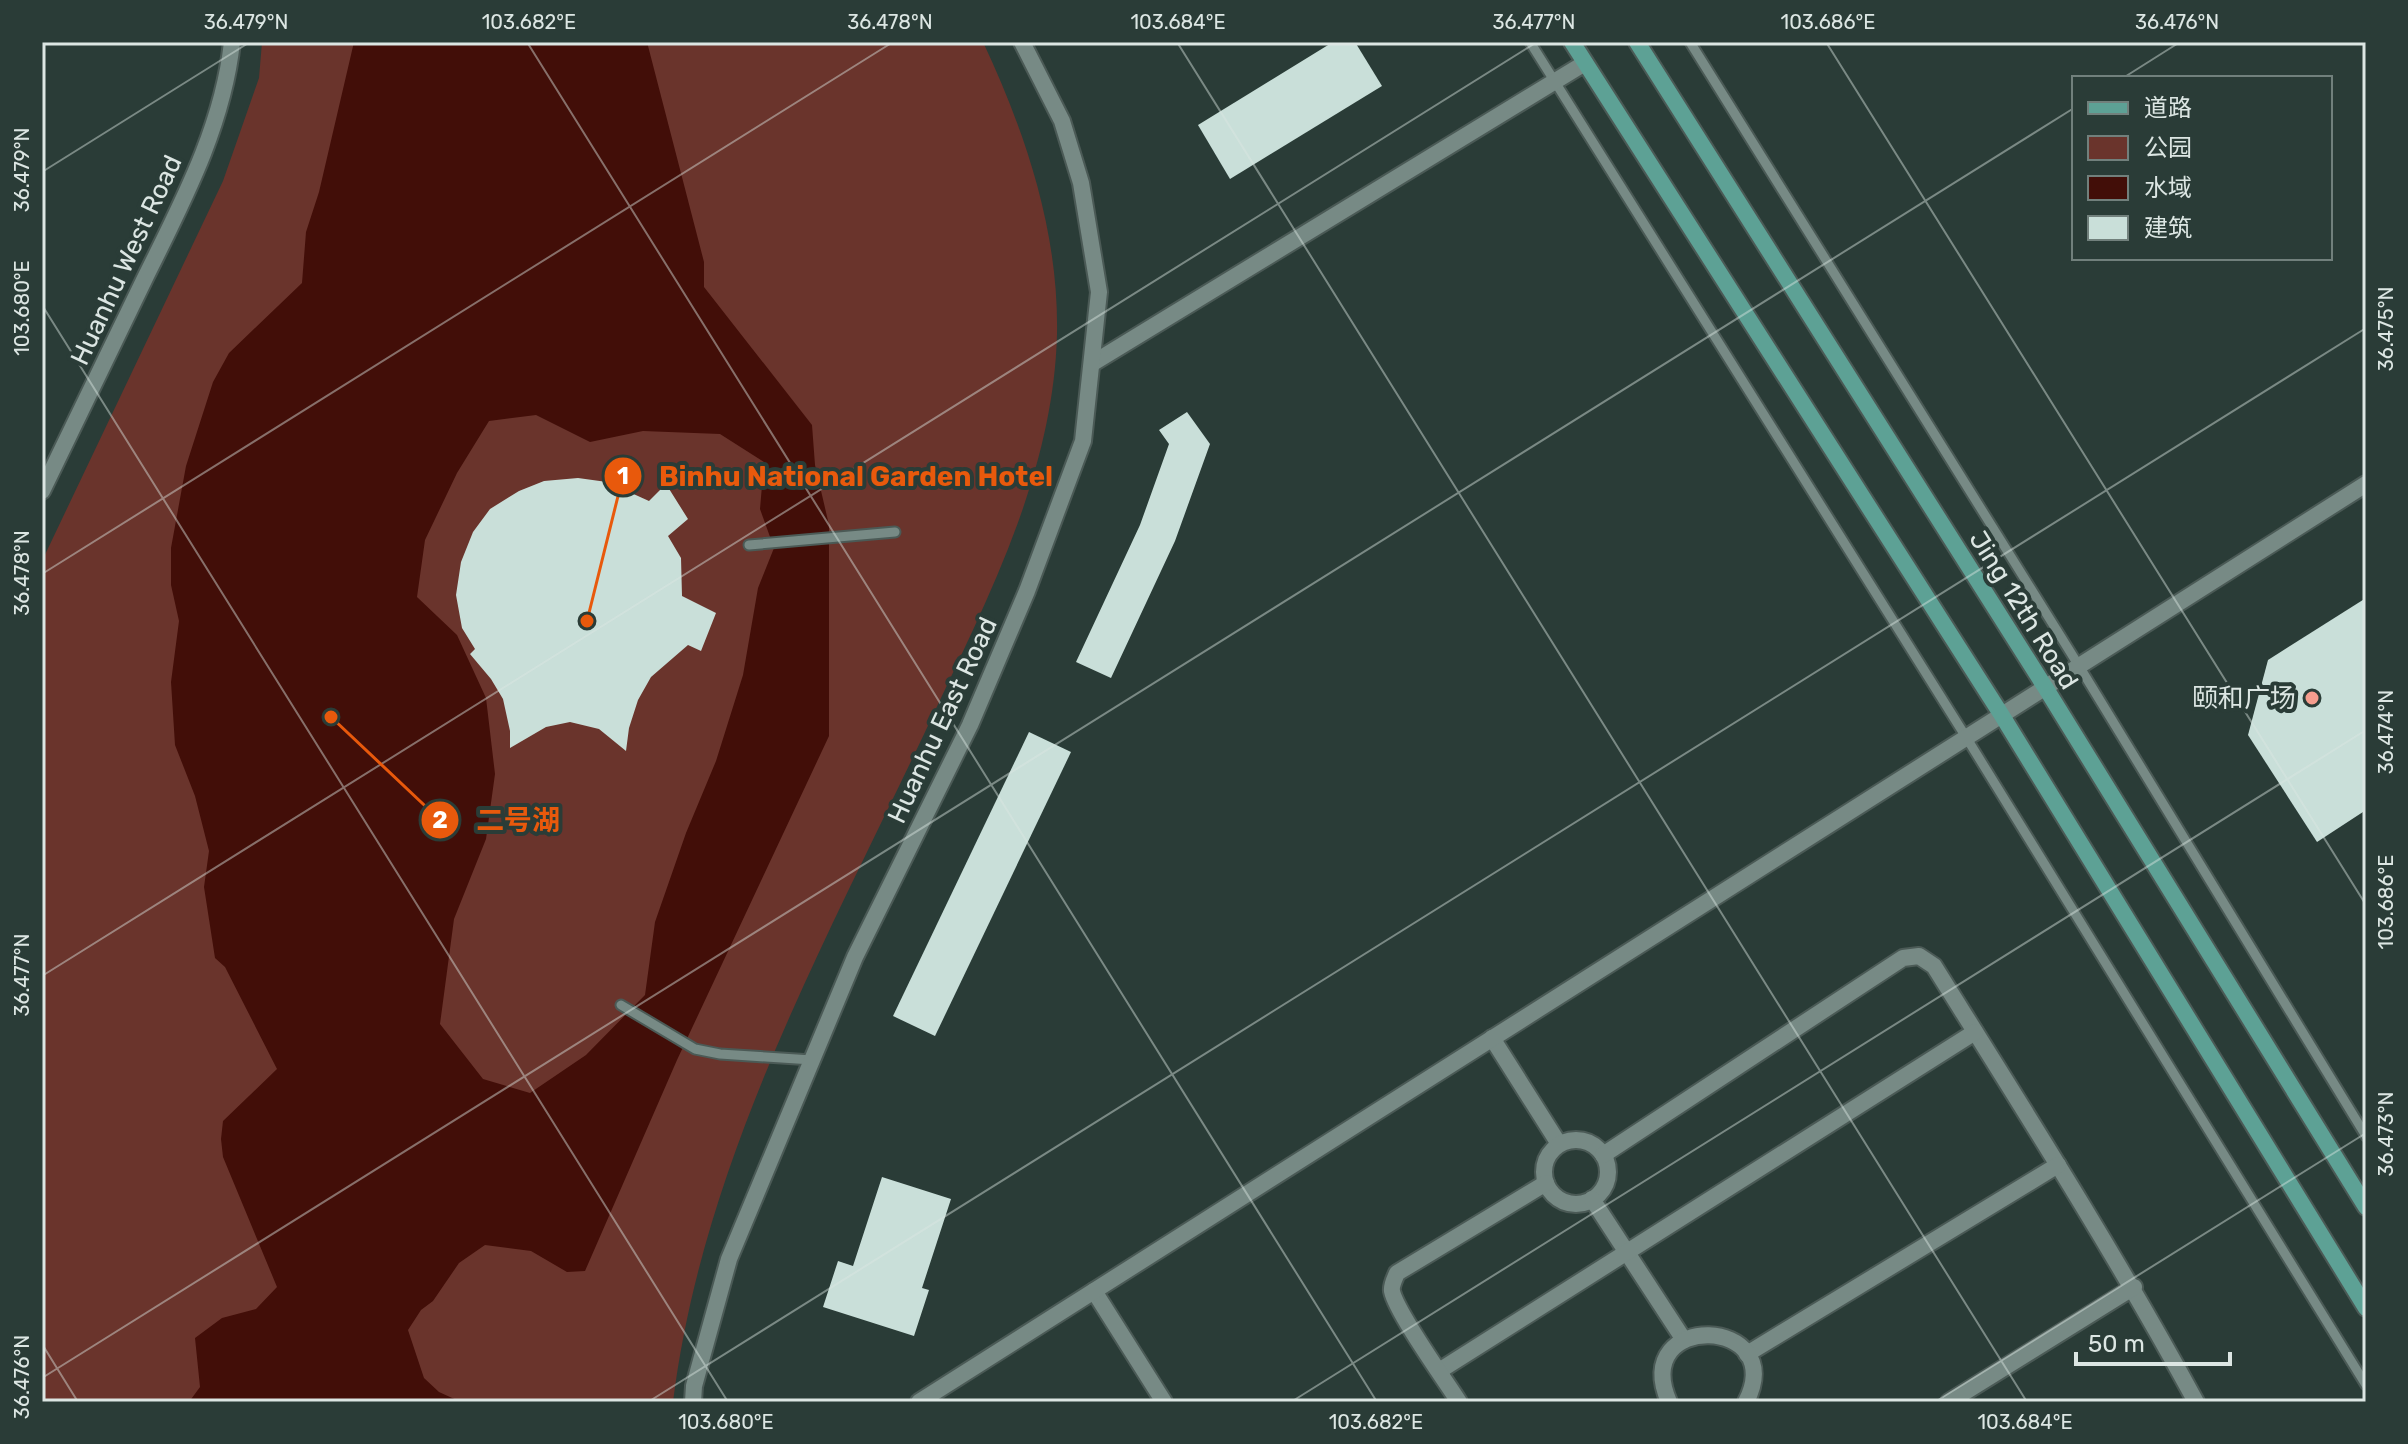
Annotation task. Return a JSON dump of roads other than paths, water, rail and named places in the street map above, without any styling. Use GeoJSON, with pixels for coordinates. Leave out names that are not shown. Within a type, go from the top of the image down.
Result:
{"type":"FeatureCollection","features":[{"type":"Feature","properties":{"kind":"main road"},"geometry":{"type":"LineString","coordinates":[[1572,42],[2001,714],[2366,1308]]}},
{"type":"Feature","properties":{"kind":"main road","name":"Jing 12th Road"},"geometry":{"type":"LineString","coordinates":[[1637,42],[2045,687],[2366,1207]]}},
{"type":"Feature","properties":{"kind":"street","name":"Huanhu West Road"},"geometry":{"type":"LineString","coordinates":[[42,491],[169,230],[213,129],[229,75],[232,42]]}},
{"type":"Feature","properties":{"kind":"street","name":"Huanhu East Road"},"geometry":{"type":"LineString","coordinates":[[693,1402],[694,1386],[729,1259],[855,957],[970,725],[1027,591],[1083,441],[1099,292],[1081,183],[1062,121],[1022,42]]}},
{"type":"Feature","properties":{"kind":"street"},"geometry":{"type":"LineString","coordinates":[[1093,363],[1585,63]]}},
{"type":"Feature","properties":{"kind":"street"},"geometry":{"type":"LineString","coordinates":[[919,1402],[2366,484]]}},
{"type":"Feature","properties":{"kind":"street"},"geometry":{"type":"LineString","coordinates":[[1603,1155],[1903,958],[1919,956],[1934,966],[2134,1287],[2196,1402]]}},
{"type":"Feature","properties":{"kind":"street"},"geometry":{"type":"LineString","coordinates":[[1439,1371],[1975,1032]]}},
{"type":"Feature","properties":{"kind":"street"},"geometry":{"type":"LineString","coordinates":[[1492,1038],[1559,1144]]}},
{"type":"Feature","properties":{"kind":"street"},"geometry":{"type":"LineString","coordinates":[[1568,1140],[1588,1142],[1603,1155],[1607,1164],[1605,1184],[1592,1199],[1583,1203],[1563,1201],[1546,1183],[1546,1159],[1559,1144],[1568,1140]]}},
{"type":"Feature","properties":{"kind":"street"},"geometry":{"type":"LineString","coordinates":[[1747,1354],[2058,1165]]}},
{"type":"Feature","properties":{"kind":"street"},"geometry":{"type":"LineString","coordinates":[[1459,1402],[1392,1292],[1397,1273],[1546,1183]]}},
{"type":"Feature","properties":{"kind":"street"},"geometry":{"type":"LineString","coordinates":[[1592,1199],[1684,1340]]}},
{"type":"Feature","properties":{"kind":"street"},"geometry":{"type":"LineString","coordinates":[[1949,1402],[2134,1287]]}},
{"type":"Feature","properties":{"kind":"street"},"geometry":{"type":"LineString","coordinates":[[1094,1291],[1164,1402]]}},
{"type":"Feature","properties":{"kind":"street"},"geometry":{"type":"LineString","coordinates":[[1669,1402],[1663,1380],[1664,1369],[1675,1348],[1684,1340],[1706,1333],[1729,1338],[1747,1354],[1753,1377],[1746,1402]]}},
{"type":"Feature","properties":{"kind":"lane"},"geometry":{"type":"LineString","coordinates":[[1530,42],[1966,737],[2366,1385]]}},
{"type":"Feature","properties":{"kind":"lane"},"geometry":{"type":"LineString","coordinates":[[1690,42],[2079,666],[2366,1136]]}},
{"type":"Feature","properties":{"kind":"lane"},"geometry":{"type":"LineString","coordinates":[[749,545],[895,532]]}},
{"type":"Feature","properties":{"kind":"lane"},"geometry":{"type":"LineString","coordinates":[[621,1005],[695,1049],[720,1054],[812,1060]]}},
{"type":"Feature","properties":{"kind":"water"},"geometry":{"type":"Polygon","coordinates":[[[354,42],[647,42],[704,262],[704,287],[812,425],[815,465],[829,525],[829,736],[677,1060],[585,1271],[567,1272],[531,1251],[485,1245],[459,1263],[408,1330],[424,1378],[439,1392],[461,1402],[189,1402],[200,1387],[195,1338],[222,1318],[256,1309],[277,1287],[223,1157],[221,1139],[223,1121],[277,1069],[225,967],[215,958],[204,887],[209,851],[195,796],[175,745],[171,682],[179,621],[171,585],[171,548],[186,466],[213,382],[229,353],[302,283],[306,232],[319,192],[354,42]],[[536,415],[489,421],[457,473],[425,540],[417,597],[457,635],[486,698],[495,774],[486,839],[454,919],[440,1024],[483,1079],[530,1093],[586,1055],[645,995],[655,922],[686,833],[716,761],[743,675],[758,588],[774,548],[760,509],[764,462],[720,434],[643,431],[590,442],[536,415]]]}},
{"type":"Feature","properties":{"kind":"place","name":"Binhu National Garden Hotel"},"geometry":{"type":"Point","coordinates":[587,621]}},
{"type":"Feature","properties":{"kind":"place","name":"颐和广场"},"geometry":{"type":"Point","coordinates":[2312,698]}},
{"type":"Feature","properties":{"kind":"place","name":"二号湖"},"geometry":{"type":"Point","coordinates":[331,717]}}]}
